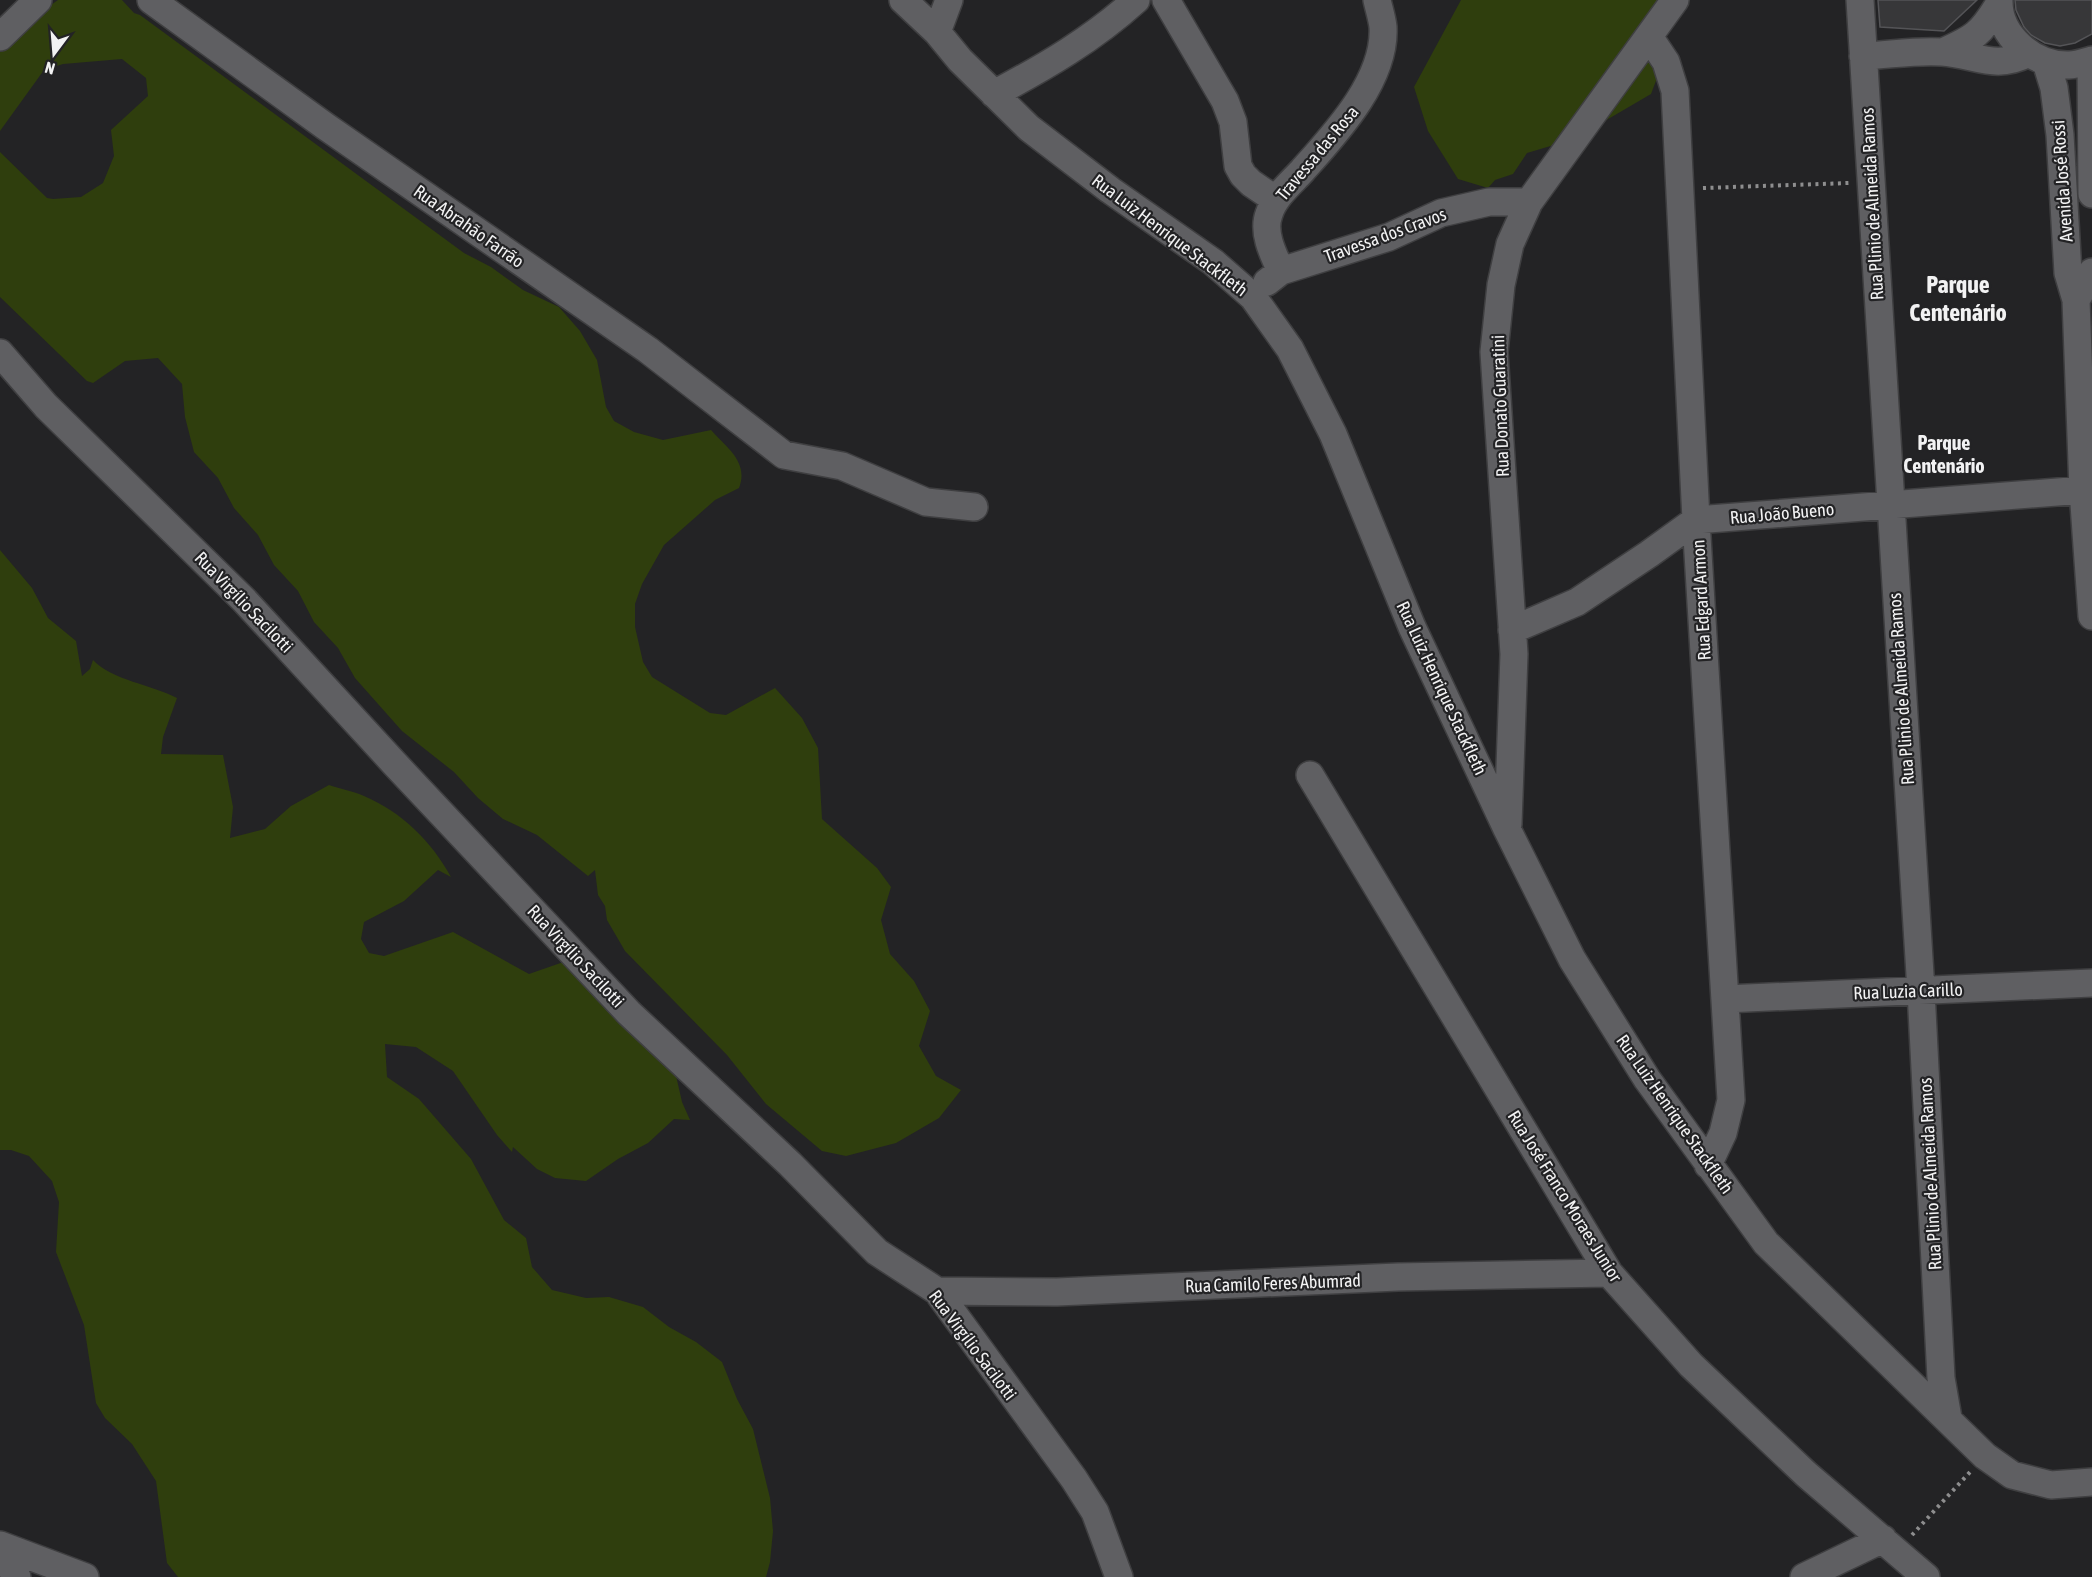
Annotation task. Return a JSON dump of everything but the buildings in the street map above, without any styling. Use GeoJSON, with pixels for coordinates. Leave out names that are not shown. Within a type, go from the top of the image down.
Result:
{"type":"FeatureCollection","features":[{"type":"Feature","properties":{"kind":"street"},"geometry":{"type":"LineString","coordinates":[[0,37],[38,0]]}},
{"type":"Feature","properties":{"kind":"street","name":"Rua Abrahão Farrão"},"geometry":{"type":"LineString","coordinates":[[151,0],[325,126],[648,350],[784,455],[842,466],[926,502],[974,507]]}},
{"type":"Feature","properties":{"kind":"street","name":"Rua Luiz Henrique Stackfleth"},"geometry":{"type":"LineString","coordinates":[[903,0],[1029,128],[1213,262],[1253,297],[1290,349],[1333,434],[1412,627],[1507,829],[1572,958],[1647,1079],[1766,1243],[1985,1456],[2012,1475],[2051,1485],[2092,1482]]}},
{"type":"Feature","properties":{"kind":"street"},"geometry":{"type":"LineString","coordinates":[[936,32],[949,0]]}},
{"type":"Feature","properties":{"kind":"street"},"geometry":{"type":"LineString","coordinates":[[994,94],[1079,46],[1136,0]]}},
{"type":"Feature","properties":{"kind":"street"},"geometry":{"type":"LineString","coordinates":[[1166,0],[1225,101],[1233,122],[1238,166],[1251,183],[1276,200]]}},
{"type":"Feature","properties":{"kind":"street","name":"Travessa das Rosa"},"geometry":{"type":"LineString","coordinates":[[1281,271],[1273,255],[1268,215],[1276,200],[1331,139],[1362,98],[1378,57],[1381,42],[1383,28],[1377,0]]}},
{"type":"Feature","properties":{"kind":"street","name":"Rua Donato Guaratini"},"geometry":{"type":"LineString","coordinates":[[1507,829],[1514,654],[1494,352],[1501,285],[1510,244],[1529,202],[1650,38],[1675,0]]}},
{"type":"Feature","properties":{"kind":"street","name":"Rua Plinio de Almeida Ramos"},"geometry":{"type":"LineString","coordinates":[[1860,0],[1921,991],[1941,1378],[1948,1418]]}},
{"type":"Feature","properties":{"kind":"street"},"geometry":{"type":"LineString","coordinates":[[1943,51],[1971,40],[1987,24],[1999,2]]}},
{"type":"Feature","properties":{"kind":"street"},"geometry":{"type":"LineString","coordinates":[[1999,2],[2004,23],[2014,40],[2037,58]]}},
{"type":"Feature","properties":{"kind":"street","name":"Rua Edgard Armon"},"geometry":{"type":"LineString","coordinates":[[1650,38],[1666,62],[1675,91],[1696,520],[1731,1100],[1723,1133],[1708,1165]]}},
{"type":"Feature","properties":{"kind":"street"},"geometry":{"type":"LineString","coordinates":[[1863,56],[1943,51],[1998,62],[2037,58],[2068,65],[2091,60]]}},
{"type":"Feature","properties":{"kind":"street","name":"Avenida José Rossi"},"geometry":{"type":"LineString","coordinates":[[2037,58],[2054,88],[2084,272],[2076,300],[2087,448],[2084,490],[2092,616]]}},
{"type":"Feature","properties":{"kind":"street","name":"Avenida José Rossi"},"geometry":{"type":"LineString","coordinates":[[2091,60],[2092,194]]}},
{"type":"Feature","properties":{"kind":"street","name":"Travessa dos Cravos"},"geometry":{"type":"LineString","coordinates":[[1253,297],[1270,278],[1281,271],[1389,237],[1441,213],[1489,202],[1529,202]]}},
{"type":"Feature","properties":{"kind":"street","name":"Rua Virgílio Sacilotti"},"geometry":{"type":"LineString","coordinates":[[0,353],[46,406],[244,600],[629,1013],[790,1164],[877,1252],[937,1291],[1090,1504],[1112,1554],[1119,1577]]}},
{"type":"Feature","properties":{"kind":"street","name":"Rua João Bueno"},"geometry":{"type":"LineString","coordinates":[[1696,520],[2084,490]]}},
{"type":"Feature","properties":{"kind":"street"},"geometry":{"type":"LineString","coordinates":[[1512,630],[1577,602],[1696,520]]}},
{"type":"Feature","properties":{"kind":"street","name":"Rua José Franco Moraes Junior"},"geometry":{"type":"LineString","coordinates":[[1310,775],[1609,1273],[1691,1365],[1806,1474],[1926,1577]]}},
{"type":"Feature","properties":{"kind":"street","name":"Rua Luzia Carillo"},"geometry":{"type":"LineString","coordinates":[[1725,999],[2092,983]]}},
{"type":"Feature","properties":{"kind":"street","name":"Rua Camilo Feres Abumrad"},"geometry":{"type":"LineString","coordinates":[[937,1291],[1057,1292],[1398,1277],[1609,1273]]}},
{"type":"Feature","properties":{"kind":"street"},"geometry":{"type":"LineString","coordinates":[[0,1545],[85,1577]]}},
{"type":"Feature","properties":{"kind":"street"},"geometry":{"type":"LineString","coordinates":[[1804,1577],[1890,1545]]}},
{"type":"Feature","properties":{"kind":"street"},"geometry":{"type":"LineString","coordinates":[[0,1552],[17,1577]]}},
{"type":"Feature","properties":{"kind":"path"},"geometry":{"type":"LineString","coordinates":[[1680,189],[1870,182]]}},
{"type":"Feature","properties":{"kind":"path"},"geometry":{"type":"LineString","coordinates":[[1890,1545],[1985,1456]]}},
{"type":"Feature","properties":{"kind":"green space"},"geometry":{"type":"Polygon","coordinates":[[[58,0],[122,0],[134,13],[140,15],[464,253],[491,267],[523,290],[559,307],[580,331],[597,360],[606,407],[614,421],[634,432],[663,440],[711,430],[730,449],[741,470],[739,488],[715,500],[664,545],[642,584],[635,604],[635,627],[643,662],[652,677],[710,713],[726,715],[775,688],[802,718],[818,748],[822,819],[877,868],[891,887],[881,920],[890,954],[914,981],[930,1011],[919,1046],[936,1076],[961,1090],[939,1118],[896,1143],[846,1156],[822,1151],[766,1104],[727,1055],[625,951],[607,920],[605,906],[598,895],[595,870],[588,876],[537,835],[503,819],[478,798],[454,772],[402,731],[355,678],[338,648],[314,622],[298,591],[274,565],[258,535],[234,508],[218,478],[194,452],[185,417],[182,384],[158,358],[125,361],[93,383],[87,381],[0,297],[0,152],[47,198],[81,197],[103,183],[114,156],[111,130],[148,96],[146,78],[122,59],[63,64],[44,70],[0,131],[0,48],[27,22],[58,0]]]}},
{"type":"Feature","properties":{"kind":"green space"},"geometry":{"type":"Polygon","coordinates":[[[1461,0],[1674,0],[1649,55],[1657,78],[1651,94],[1574,139],[1527,153],[1513,174],[1495,180],[1488,188],[1458,179],[1428,131],[1414,87],[1461,0]]]}},
{"type":"Feature","properties":{"kind":"green space"},"geometry":{"type":"Polygon","coordinates":[[[0,550],[32,588],[48,618],[76,641],[82,676],[90,669],[93,660],[110,673],[177,698],[163,737],[161,754],[223,755],[233,807],[230,838],[265,829],[291,806],[329,785],[360,794],[378,803],[415,829],[435,852],[451,877],[438,870],[404,901],[364,922],[361,939],[369,953],[384,956],[453,932],[529,974],[572,959],[674,1067],[682,1102],[690,1120],[674,1119],[648,1143],[618,1159],[586,1181],[555,1178],[537,1169],[513,1147],[512,1152],[497,1135],[453,1071],[416,1047],[385,1044],[387,1077],[419,1099],[471,1159],[504,1220],[526,1238],[532,1267],[552,1290],[586,1298],[609,1297],[643,1307],[722,1362],[737,1399],[753,1429],[770,1498],[773,1531],[766,1577],[178,1577],[167,1563],[156,1481],[132,1444],[105,1418],[96,1403],[84,1325],[56,1252],[59,1202],[52,1181],[29,1156],[11,1150],[0,1150],[0,550]]]}},
{"type":"Feature","properties":{"kind":"district","name":"Parque Centenário"},"geometry":{"type":"Point","coordinates":[1958,298]}},
{"type":"Feature","properties":{"kind":"district","name":"Parque Centenário"},"geometry":{"type":"Point","coordinates":[1944,454]}}]}
